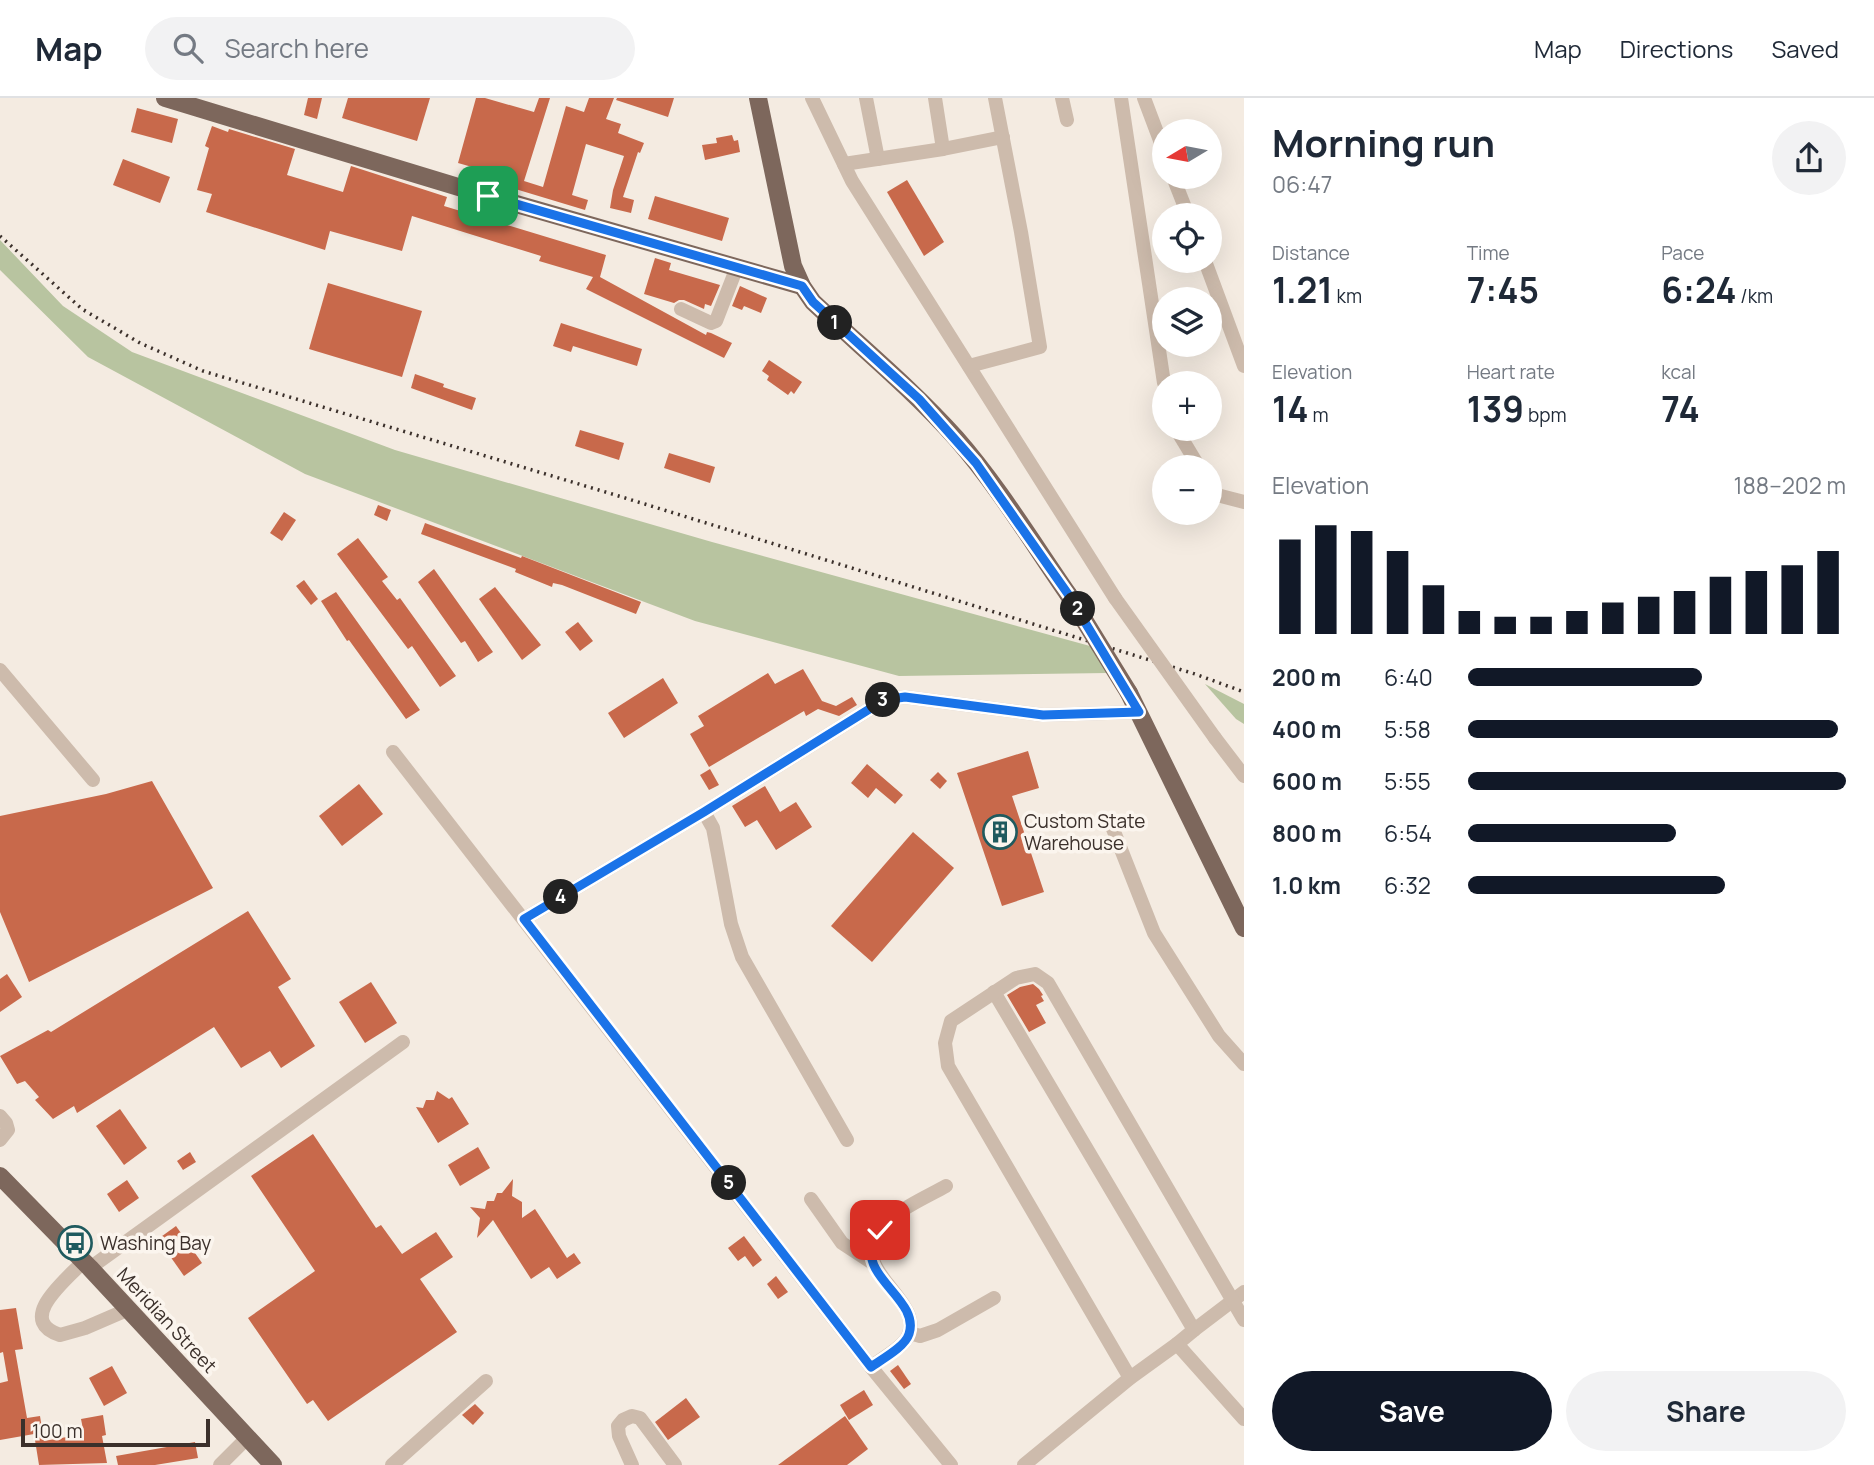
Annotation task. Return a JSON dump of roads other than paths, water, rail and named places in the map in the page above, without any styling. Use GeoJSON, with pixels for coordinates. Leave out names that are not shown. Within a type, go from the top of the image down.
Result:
{"type":"FeatureCollection","features":[{"type":"Feature","properties":{"kind":"main road"},"geometry":{"type":"LineString","coordinates":[[165,98],[488,196],[802,286]]}},
{"type":"Feature","properties":{"kind":"main road"},"geometry":{"type":"LineString","coordinates":[[758,98],[793,266],[802,286],[813,302],[919,399],[955,438],[976,463],[1068,594],[1129,693],[1244,928]]}},
{"type":"Feature","properties":{"kind":"main road","name":"Meridian Street"},"geometry":{"type":"LineString","coordinates":[[0,1176],[87,1264],[273,1465]]}},
{"type":"Feature","properties":{"kind":"lane"},"geometry":{"type":"LineString","coordinates":[[812,98],[852,181],[1115,598],[1244,776]]}},
{"type":"Feature","properties":{"kind":"lane"},"geometry":{"type":"LineString","coordinates":[[866,98],[878,159]]}},
{"type":"Feature","properties":{"kind":"lane"},"geometry":{"type":"LineString","coordinates":[[935,98],[943,149]]}},
{"type":"Feature","properties":{"kind":"lane"},"geometry":{"type":"LineString","coordinates":[[969,366],[1040,347],[995,98]]}},
{"type":"Feature","properties":{"kind":"lane"},"geometry":{"type":"LineString","coordinates":[[1062,98],[1067,120]]}},
{"type":"Feature","properties":{"kind":"lane"},"geometry":{"type":"LineString","coordinates":[[1121,98],[1162,371]]}},
{"type":"Feature","properties":{"kind":"lane"},"geometry":{"type":"LineString","coordinates":[[1144,98],[1152,119]]}},
{"type":"Feature","properties":{"kind":"lane"},"geometry":{"type":"LineString","coordinates":[[844,164],[1003,137]]}},
{"type":"Feature","properties":{"kind":"lane"},"geometry":{"type":"LineString","coordinates":[[681,309],[711,323],[716,321],[737,267]]}},
{"type":"Feature","properties":{"kind":"lane"},"geometry":{"type":"LineString","coordinates":[[1209,273],[1244,366]]}},
{"type":"Feature","properties":{"kind":"lane"},"geometry":{"type":"LineString","coordinates":[[1222,496],[1244,502]]}},
{"type":"Feature","properties":{"kind":"lane"},"geometry":{"type":"LineString","coordinates":[[0,670],[93,780]]}},
{"type":"Feature","properties":{"kind":"lane"},"geometry":{"type":"LineString","coordinates":[[524,919],[704,812],[884,700],[905,697],[1043,715],[1139,712]]}},
{"type":"Feature","properties":{"kind":"lane"},"geometry":{"type":"LineString","coordinates":[[393,751],[871,1367],[951,1465]]}},
{"type":"Feature","properties":{"kind":"lane"},"geometry":{"type":"LineString","coordinates":[[704,812],[713,828],[731,924],[742,957],[847,1140]]}},
{"type":"Feature","properties":{"kind":"lane"},"geometry":{"type":"LineString","coordinates":[[1113,829],[1154,933],[1219,1036],[1244,1064]]}},
{"type":"Feature","properties":{"kind":"lane"},"geometry":{"type":"LineString","coordinates":[[1130,1378],[948,1066],[945,1043],[951,1021],[1016,978],[1035,974],[1048,983],[1244,1320]]}},
{"type":"Feature","properties":{"kind":"lane"},"geometry":{"type":"LineString","coordinates":[[994,992],[1194,1330]]}},
{"type":"Feature","properties":{"kind":"lane"},"geometry":{"type":"LineString","coordinates":[[129,1310],[60,1335],[46,1328],[42,1321],[46,1301],[87,1264],[403,1042]]}},
{"type":"Feature","properties":{"kind":"lane"},"geometry":{"type":"LineString","coordinates":[[0,1116],[8,1130],[0,1140]]}},
{"type":"Feature","properties":{"kind":"lane"},"geometry":{"type":"LineString","coordinates":[[874,1264],[871,1246],[880,1230],[902,1211],[946,1185]]}},
{"type":"Feature","properties":{"kind":"lane"},"geometry":{"type":"LineString","coordinates":[[811,1199],[842,1242],[874,1264],[909,1314],[910,1333],[905,1342],[871,1367]]}},
{"type":"Feature","properties":{"kind":"lane"},"geometry":{"type":"LineString","coordinates":[[1024,1465],[1130,1378],[1244,1292]]}},
{"type":"Feature","properties":{"kind":"lane"},"geometry":{"type":"LineString","coordinates":[[910,1333],[920,1336],[938,1330],[994,1298]]}},
{"type":"Feature","properties":{"kind":"lane"},"geometry":{"type":"LineString","coordinates":[[1177,1344],[1244,1419]]}},
{"type":"Feature","properties":{"kind":"lane"},"geometry":{"type":"LineString","coordinates":[[392,1465],[486,1381]]}},
{"type":"Feature","properties":{"kind":"lane"},"geometry":{"type":"LineString","coordinates":[[632,1465],[618,1426],[632,1416],[640,1418],[675,1465]]}},
{"type":"Feature","properties":{"kind":"lane"},"geometry":{"type":"LineString","coordinates":[[220,1465],[247,1438]]}},
{"type":"Feature","properties":{"kind":"railway"},"geometry":{"type":"LineString","coordinates":[[0,236],[82,309],[140,343],[203,371],[622,497],[1195,674],[1244,692]]}},
{"type":"Feature","properties":{"kind":"place","name":"Custom State Warehouse"},"geometry":{"type":"Point","coordinates":[1000,832]}},
{"type":"Feature","properties":{"kind":"place","name":"Washing Bay"},"geometry":{"type":"Point","coordinates":[75,1243]}}]}
